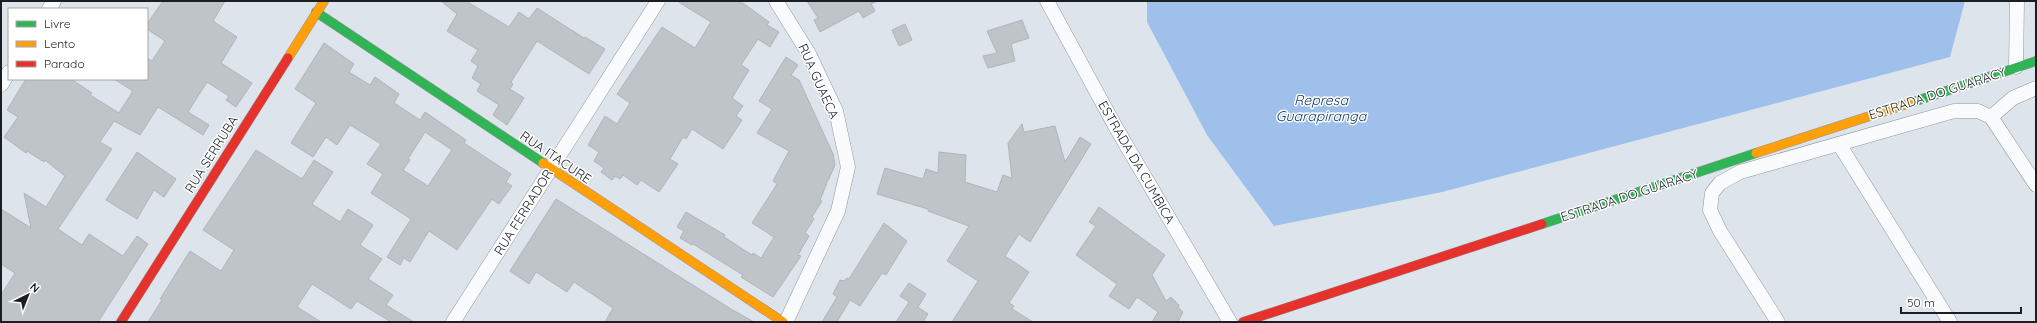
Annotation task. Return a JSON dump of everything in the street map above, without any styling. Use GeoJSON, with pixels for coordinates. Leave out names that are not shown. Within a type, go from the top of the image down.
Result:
{"type":"FeatureCollection","features":[{"type":"Feature","properties":{"kind":"street","name":"RUA SERRUBA"},"geometry":{"type":"LineString","coordinates":[[121,322],[324,1]]}},
{"type":"Feature","properties":{"kind":"street","name":"RUA FERRADOR"},"geometry":{"type":"LineString","coordinates":[[453,322],[658,1]]}},
{"type":"Feature","properties":{"kind":"street","name":"RUA GUAECA"},"geometry":{"type":"LineString","coordinates":[[776,1],[810,54],[836,111],[848,167],[838,211],[786,322]]}},
{"type":"Feature","properties":{"kind":"street","name":"ESTRADA DA CUMBICA"},"geometry":{"type":"LineString","coordinates":[[1047,1],[1115,126],[1230,322]]}},
{"type":"Feature","properties":{"kind":"street","name":"ESTRADA DO GUARACY"},"geometry":{"type":"LineString","coordinates":[[2016,67],[2017,1]]}},
{"type":"Feature","properties":{"kind":"street","name":"RUA ITACURE"},"geometry":{"type":"LineString","coordinates":[[316,12],[550,169],[783,322]]}},
{"type":"Feature","properties":{"kind":"street","name":"ESTRADA DO GUARACY"},"geometry":{"type":"LineString","coordinates":[[1243,322],[2036,60]]}},
{"type":"Feature","properties":{"kind":"street"},"geometry":{"type":"LineString","coordinates":[[1,84],[8,74]]}},
{"type":"Feature","properties":{"kind":"street"},"geometry":{"type":"LineString","coordinates":[[1991,116],[2013,98],[2036,88]]}},
{"type":"Feature","properties":{"kind":"street"},"geometry":{"type":"LineString","coordinates":[[1778,322],[1720,232],[1710,210],[1712,193],[1720,183],[1740,172],[1954,111],[1978,111],[1991,116],[2036,185]]}},
{"type":"Feature","properties":{"kind":"street"},"geometry":{"type":"LineString","coordinates":[[1839,144],[1950,322]]}},
{"type":"Feature","properties":{"kind":"water","name":"Represa Guarapiranga"},"geometry":{"type":"Polygon","coordinates":[[[1147,1],[1965,1],[1950,57],[1442,192],[1274,226],[1207,135],[1147,22],[1147,1]]]}},
{"type":"Feature","properties":{"kind":"building"},"geometry":{"type":"Polygon","coordinates":[[[163,1],[225,1],[213,21],[237,37],[221,63],[252,83],[236,107],[226,100],[229,96],[207,82],[188,112],[209,125],[203,135],[158,107],[140,135],[114,121],[100,142],[112,149],[58,229],[82,245],[89,234],[123,256],[137,236],[148,244],[98,322],[1,322],[1,295],[15,273],[1,264],[1,209],[31,228],[24,193],[46,207],[65,176],[45,160],[44,162],[27,151],[26,153],[4,137],[18,117],[7,110],[25,80],[72,80],[92,93],[90,95],[119,113],[133,91],[116,80],[148,80],[148,59],[152,61],[165,41],[148,30],[148,23],[163,1]]]}},
{"type":"Feature","properties":{"kind":"building"},"geometry":{"type":"Polygon","coordinates":[[[441,1],[466,1],[509,27],[519,12],[529,19],[537,8],[584,38],[585,37],[605,49],[589,74],[537,41],[511,82],[513,84],[510,89],[524,98],[507,125],[493,115],[499,105],[477,91],[481,84],[472,78],[478,66],[471,61],[478,50],[447,31],[457,14],[441,1]]]}},
{"type":"Feature","properties":{"kind":"building"},"geometry":{"type":"Polygon","coordinates":[[[677,1],[740,1],[769,22],[767,25],[779,32],[770,47],[758,39],[741,65],[749,70],[732,98],[743,106],[736,116],[742,120],[723,149],[692,129],[686,139],[683,137],[670,159],[678,164],[659,192],[641,180],[637,185],[623,175],[620,179],[615,176],[612,180],[601,172],[604,168],[594,161],[599,152],[588,145],[605,116],[617,124],[630,103],[617,94],[662,27],[695,48],[711,22],[677,1]]]}},
{"type":"Feature","properties":{"kind":"building"},"geometry":{"type":"Polygon","coordinates":[[[807,1],[878,1],[871,4],[875,11],[863,18],[859,11],[820,32],[814,20],[818,18],[807,1]]]}},
{"type":"Feature","properties":{"kind":"building"},"geometry":{"type":"Polygon","coordinates":[[[1022,20],[1029,38],[1011,44],[1015,61],[988,68],[983,56],[997,53],[987,31],[1022,20]]]}},
{"type":"Feature","properties":{"kind":"building"},"geometry":{"type":"Polygon","coordinates":[[[905,24],[912,40],[899,46],[892,30],[905,24]]]}},
{"type":"Feature","properties":{"kind":"building"},"geometry":{"type":"Polygon","coordinates":[[[324,43],[354,64],[349,72],[370,85],[375,77],[399,94],[394,103],[420,120],[425,112],[466,140],[464,143],[511,174],[506,182],[512,186],[499,204],[492,199],[457,250],[429,231],[410,262],[404,258],[400,265],[387,257],[411,219],[371,193],[383,174],[367,164],[381,144],[350,125],[337,145],[326,137],[313,157],[291,143],[316,103],[295,89],[324,43]],[[425,132],[403,170],[428,186],[452,150],[425,132]]]}},
{"type":"Feature","properties":{"kind":"building"},"geometry":{"type":"Polygon","coordinates":[[[786,57],[798,65],[791,75],[799,80],[833,154],[835,165],[828,181],[826,182],[827,183],[820,200],[822,201],[812,217],[814,219],[805,233],[809,236],[798,255],[801,256],[773,297],[741,277],[743,275],[693,244],[692,245],[680,238],[684,231],[677,227],[686,212],[725,235],[724,237],[752,255],[753,253],[761,258],[774,237],[752,223],[777,184],[773,181],[789,151],[757,133],[772,109],[759,101],[786,57]]]}},
{"type":"Feature","properties":{"kind":"building"},"geometry":{"type":"Polygon","coordinates":[[[1022,124],[1024,132],[1055,126],[1065,162],[1080,137],[1091,144],[1030,242],[1019,234],[1005,256],[1029,272],[1009,303],[1014,306],[1012,309],[1033,322],[952,322],[978,281],[947,261],[969,226],[928,211],[928,209],[877,194],[885,168],[923,179],[926,169],[938,173],[939,152],[966,155],[965,182],[997,192],[1003,175],[1012,178],[1008,143],[1022,124]]]}},
{"type":"Feature","properties":{"kind":"building"},"geometry":{"type":"Polygon","coordinates":[[[256,150],[302,179],[314,160],[333,172],[312,204],[340,222],[348,209],[373,225],[360,245],[382,259],[368,279],[393,295],[386,305],[414,322],[391,322],[357,301],[351,309],[312,284],[297,307],[321,322],[148,322],[162,300],[160,299],[190,251],[221,271],[234,250],[203,230],[256,150]]]}},
{"type":"Feature","properties":{"kind":"building"},"geometry":{"type":"Polygon","coordinates":[[[137,152],[176,179],[164,197],[154,190],[137,219],[106,200],[137,152]]]}},
{"type":"Feature","properties":{"kind":"building"},"geometry":{"type":"Polygon","coordinates":[[[556,199],[754,322],[605,322],[613,308],[574,282],[567,292],[536,272],[529,284],[510,271],[556,199]]]}},
{"type":"Feature","properties":{"kind":"building"},"geometry":{"type":"Polygon","coordinates":[[[1099,207],[1165,255],[1152,275],[1166,301],[1171,297],[1179,305],[1178,307],[1183,312],[1178,322],[1152,322],[1158,312],[1137,297],[1129,309],[1109,296],[1117,284],[1076,255],[1096,226],[1089,222],[1099,207]]]}},
{"type":"Feature","properties":{"kind":"building"},"geometry":{"type":"Polygon","coordinates":[[[884,223],[907,241],[886,275],[882,273],[860,306],[850,300],[837,322],[822,322],[837,297],[833,294],[840,280],[844,281],[847,278],[849,279],[884,223]]]}},
{"type":"Feature","properties":{"kind":"building"},"geometry":{"type":"Polygon","coordinates":[[[909,283],[926,294],[918,307],[928,314],[923,322],[896,322],[909,302],[900,296],[909,283]]]}},
{"type":"Feature","properties":{"kind":"traffic: fast"},"geometry":{"type":"LineString","coordinates":[[316,12],[543,163]]}},
{"type":"Feature","properties":{"kind":"traffic: fast"},"geometry":{"type":"LineString","coordinates":[[1910,103],[2036,61]]}},
{"type":"Feature","properties":{"kind":"traffic: fast"},"geometry":{"type":"LineString","coordinates":[[1542,224],[1756,153]]}},
{"type":"Feature","properties":{"kind":"traffic: slow"},"geometry":{"type":"LineString","coordinates":[[288,58],[324,1]]}},
{"type":"Feature","properties":{"kind":"traffic: slow"},"geometry":{"type":"LineString","coordinates":[[1756,153],[1910,103]]}},
{"type":"Feature","properties":{"kind":"traffic: slow"},"geometry":{"type":"LineString","coordinates":[[543,163],[783,322]]}},
{"type":"Feature","properties":{"kind":"traffic: jam"},"geometry":{"type":"LineString","coordinates":[[121,322],[288,58]]}},
{"type":"Feature","properties":{"kind":"traffic: jam"},"geometry":{"type":"LineString","coordinates":[[1243,322],[1542,224]]}}]}
